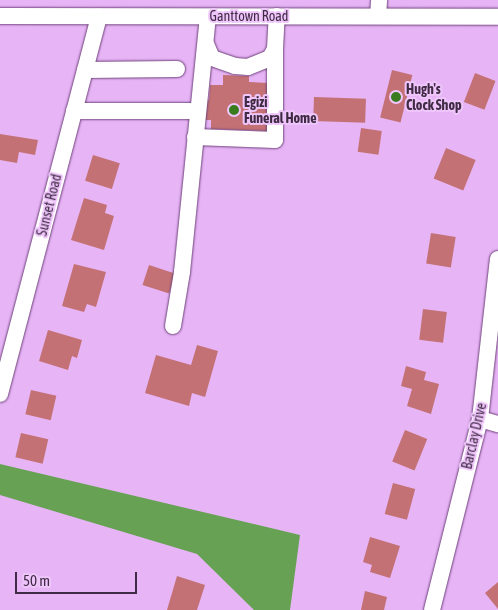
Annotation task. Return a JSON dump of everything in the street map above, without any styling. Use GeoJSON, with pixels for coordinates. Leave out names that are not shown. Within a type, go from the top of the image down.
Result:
{"type":"FeatureCollection","features":[{"type":"Feature","properties":{"kind":"street","name":"Ganttown Road"},"geometry":{"type":"LineString","coordinates":[[0,16],[277,16],[379,8],[498,16]]}},
{"type":"Feature","properties":{"kind":"street","name":"Sunset Road"},"geometry":{"type":"LineString","coordinates":[[0,394],[99,16]]}},
{"type":"Feature","properties":{"kind":"street"},"geometry":{"type":"LineString","coordinates":[[195,137],[275,140],[277,16]]}},
{"type":"Feature","properties":{"kind":"street"},"geometry":{"type":"LineString","coordinates":[[174,326],[182,272],[208,17]]}},
{"type":"Feature","properties":{"kind":"street"},"geometry":{"type":"LineString","coordinates":[[206,44],[212,58],[234,66],[248,66],[270,58],[275,49]]}},
{"type":"Feature","properties":{"kind":"street"},"geometry":{"type":"LineString","coordinates":[[85,70],[177,69]]}},
{"type":"Feature","properties":{"kind":"street"},"geometry":{"type":"LineString","coordinates":[[74,111],[198,111]]}},
{"type":"Feature","properties":{"kind":"street","name":"Barclay Drive"},"geometry":{"type":"LineString","coordinates":[[432,610],[480,419],[498,259]]}},
{"type":"Feature","properties":{"kind":"street"},"geometry":{"type":"LineString","coordinates":[[480,419],[498,424]]}},
{"type":"Feature","properties":{"kind":"green space"},"geometry":{"type":"Polygon","coordinates":[[[0,464],[300,535],[290,610],[254,610],[197,554],[0,495],[0,464]]]}},
{"type":"Feature","properties":{"kind":"building","name":"Hugh's Clock Shop"},"geometry":{"type":"Polygon","coordinates":[[[392,70],[412,75],[401,123],[380,118],[392,70]]]}},
{"type":"Feature","properties":{"kind":"building"},"geometry":{"type":"Polygon","coordinates":[[[475,73],[496,81],[484,110],[464,102],[475,73]]]}},
{"type":"Feature","properties":{"kind":"building","name":"Egizi Funeral Home"},"geometry":{"type":"Polygon","coordinates":[[[223,75],[249,76],[249,82],[268,83],[267,131],[211,129],[211,120],[201,120],[201,100],[209,100],[210,85],[223,85],[223,75]]]}},
{"type":"Feature","properties":{"kind":"building"},"geometry":{"type":"Polygon","coordinates":[[[314,97],[366,99],[365,123],[313,121],[314,97]]]}},
{"type":"Feature","properties":{"kind":"building"},"geometry":{"type":"Polygon","coordinates":[[[361,128],[382,131],[378,155],[358,152],[361,128]]]}},
{"type":"Feature","properties":{"kind":"building"},"geometry":{"type":"Polygon","coordinates":[[[0,134],[38,140],[35,155],[19,152],[17,163],[0,160],[0,134]]]}},
{"type":"Feature","properties":{"kind":"building"},"geometry":{"type":"Polygon","coordinates":[[[446,148],[476,160],[463,191],[434,179],[446,148]]]}},
{"type":"Feature","properties":{"kind":"building"},"geometry":{"type":"Polygon","coordinates":[[[93,155],[120,163],[112,189],[85,181],[93,155]]]}},
{"type":"Feature","properties":{"kind":"building"},"geometry":{"type":"Polygon","coordinates":[[[84,198],[107,205],[105,213],[114,216],[104,250],[71,240],[84,198]]]}},
{"type":"Feature","properties":{"kind":"building"},"geometry":{"type":"Polygon","coordinates":[[[431,233],[456,237],[451,268],[426,264],[431,233]]]}},
{"type":"Feature","properties":{"kind":"building"},"geometry":{"type":"Polygon","coordinates":[[[74,264],[106,272],[96,307],[87,304],[84,312],[62,306],[74,264]]]}},
{"type":"Feature","properties":{"kind":"building"},"geometry":{"type":"Polygon","coordinates":[[[149,265],[176,274],[169,294],[143,285],[149,265]]]}},
{"type":"Feature","properties":{"kind":"building"},"geometry":{"type":"Polygon","coordinates":[[[423,309],[447,312],[443,343],[419,340],[423,309]]]}},
{"type":"Feature","properties":{"kind":"building"},"geometry":{"type":"Polygon","coordinates":[[[48,330],[82,340],[77,358],[72,356],[68,370],[39,361],[48,330]]]}},
{"type":"Feature","properties":{"kind":"building"},"geometry":{"type":"Polygon","coordinates":[[[197,345],[218,351],[205,397],[192,393],[189,406],[145,393],[156,355],[191,365],[197,345]]]}},
{"type":"Feature","properties":{"kind":"building"},"geometry":{"type":"Polygon","coordinates":[[[406,366],[426,372],[424,380],[439,384],[431,414],[407,406],[412,389],[401,386],[406,366]]]}},
{"type":"Feature","properties":{"kind":"building"},"geometry":{"type":"Polygon","coordinates":[[[31,390],[56,396],[51,420],[25,414],[31,390]]]}},
{"type":"Feature","properties":{"kind":"building"},"geometry":{"type":"Polygon","coordinates":[[[405,430],[427,439],[415,471],[392,462],[405,430]]]}},
{"type":"Feature","properties":{"kind":"building"},"geometry":{"type":"Polygon","coordinates":[[[21,433],[48,439],[43,464],[15,457],[21,433]]]}},
{"type":"Feature","properties":{"kind":"building"},"geometry":{"type":"Polygon","coordinates":[[[393,483],[415,489],[407,520],[385,514],[393,483]]]}},
{"type":"Feature","properties":{"kind":"building"},"geometry":{"type":"Polygon","coordinates":[[[370,537],[400,546],[390,578],[370,572],[372,565],[363,562],[370,537]]]}},
{"type":"Feature","properties":{"kind":"building"},"geometry":{"type":"Polygon","coordinates":[[[177,576],[205,585],[197,610],[167,610],[177,576]]]}},
{"type":"Feature","properties":{"kind":"building"},"geometry":{"type":"Polygon","coordinates":[[[498,582],[498,609],[485,593],[498,582]]]}},
{"type":"Feature","properties":{"kind":"building"},"geometry":{"type":"Polygon","coordinates":[[[365,591],[387,597],[384,610],[361,610],[365,591]]]}},
{"type":"Feature","properties":{"kind":"place","name":"Hugh's Clock Shop"},"geometry":{"type":"Point","coordinates":[396,97]}},
{"type":"Feature","properties":{"kind":"place","name":"Egizi Funeral Home"},"geometry":{"type":"Point","coordinates":[234,110]}}]}
